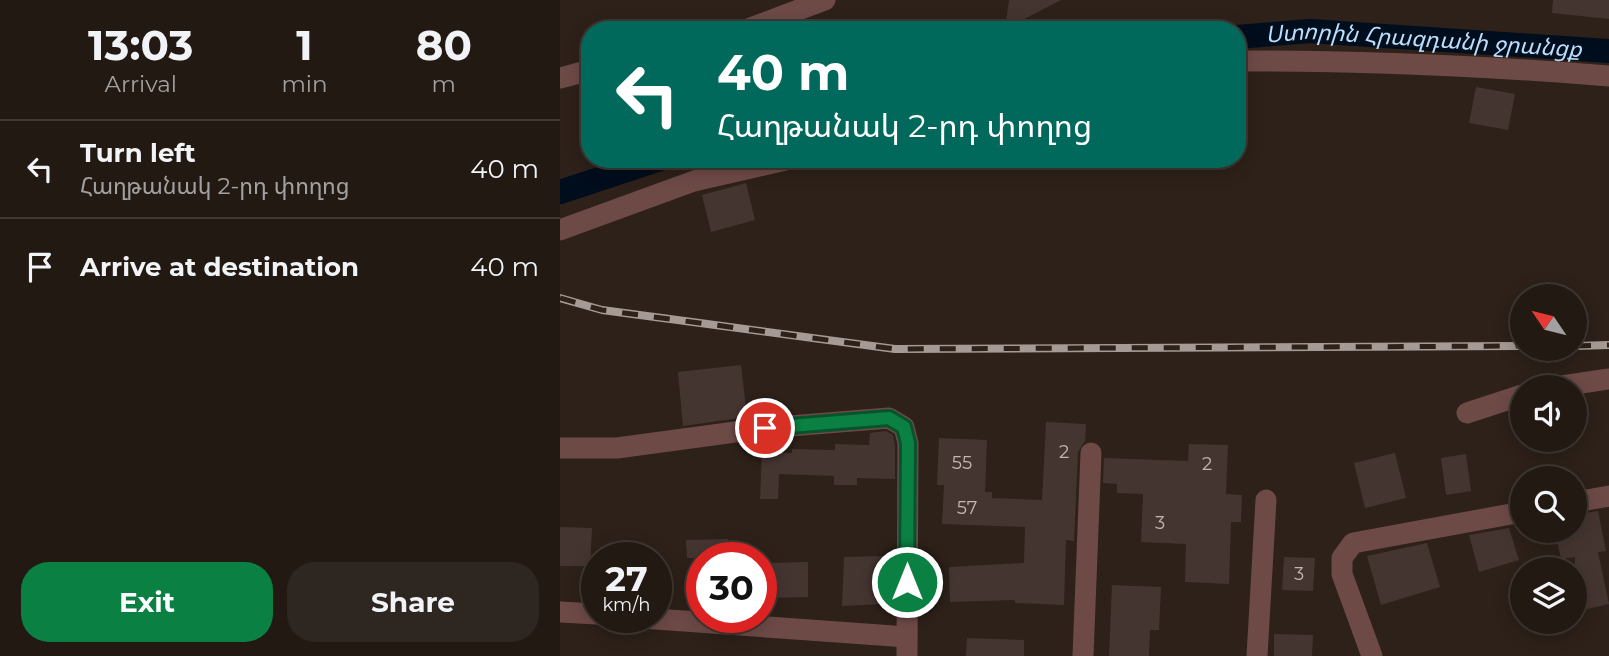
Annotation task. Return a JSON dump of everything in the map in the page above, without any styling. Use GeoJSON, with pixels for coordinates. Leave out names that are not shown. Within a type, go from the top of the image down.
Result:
{"type":"FeatureCollection","features":[{"type":"Feature","properties":{"kind":"street"},"geometry":{"type":"LineString","coordinates":[[769,21],[825,0]]}},
{"type":"Feature","properties":{"kind":"street"},"geometry":{"type":"LineString","coordinates":[[1246,61],[1382,62],[1609,76]]}},
{"type":"Feature","properties":{"kind":"street"},"geometry":{"type":"LineString","coordinates":[[560,78],[581,72]]}},
{"type":"Feature","properties":{"kind":"street"},"geometry":{"type":"LineString","coordinates":[[560,230],[694,181],[751,168]]}},
{"type":"Feature","properties":{"kind":"street"},"geometry":{"type":"LineString","coordinates":[[1587,382],[1609,379]]}},
{"type":"Feature","properties":{"kind":"street"},"geometry":{"type":"LineString","coordinates":[[1467,413],[1510,399]]}},
{"type":"Feature","properties":{"kind":"street"},"geometry":{"type":"LineString","coordinates":[[560,448],[617,448],[765,428],[889,418],[904,427],[908,443],[907,647],[672,621]]}},
{"type":"Feature","properties":{"kind":"street"},"geometry":{"type":"LineString","coordinates":[[1083,656],[1091,453]]}},
{"type":"Feature","properties":{"kind":"street"},"geometry":{"type":"LineString","coordinates":[[1587,500],[1609,496]]}},
{"type":"Feature","properties":{"kind":"street"},"geometry":{"type":"LineString","coordinates":[[1257,656],[1266,500]]}},
{"type":"Feature","properties":{"kind":"street"},"geometry":{"type":"LineString","coordinates":[[1372,656],[1342,573],[1342,558],[1353,543],[1510,514]]}},
{"type":"Feature","properties":{"kind":"street"},"geometry":{"type":"LineString","coordinates":[[560,612],[581,613]]}},
{"type":"Feature","properties":{"kind":"building"},"geometry":{"type":"Polygon","coordinates":[[[1009,0],[1061,0],[1020,21],[1006,21],[1009,0]]]}},
{"type":"Feature","properties":{"kind":"building"},"geometry":{"type":"Polygon","coordinates":[[[1553,0],[1609,0],[1609,19],[1552,13],[1553,0]]]}},
{"type":"Feature","properties":{"kind":"building"},"geometry":{"type":"Polygon","coordinates":[[[1476,87],[1515,94],[1508,130],[1469,123],[1476,87]]]}},
{"type":"Feature","properties":{"kind":"building"},"geometry":{"type":"Polygon","coordinates":[[[746,183],[755,220],[711,232],[702,195],[746,183]]]}},
{"type":"Feature","properties":{"kind":"building"},"geometry":{"type":"Polygon","coordinates":[[[741,365],[747,417],[683,426],[678,372],[741,365]]]}},
{"type":"Feature","properties":{"kind":"building"},"geometry":{"type":"Polygon","coordinates":[[[1046,422],[1086,424],[1085,441],[1078,452],[1074,541],[1066,540],[1064,605],[1015,603],[1015,600],[950,602],[949,567],[1024,563],[1025,527],[942,524],[944,485],[937,485],[939,438],[987,440],[985,492],[992,492],[992,498],[1042,500],[1046,422]]]}},
{"type":"Feature","properties":{"kind":"building"},"geometry":{"type":"Polygon","coordinates":[[[886,431],[893,435],[895,445],[895,479],[857,478],[857,485],[834,485],[834,476],[779,474],[778,499],[760,499],[762,452],[792,453],[792,449],[835,450],[835,444],[869,445],[870,433],[886,431]]]}},
{"type":"Feature","properties":{"kind":"building"},"geometry":{"type":"Polygon","coordinates":[[[1189,444],[1228,445],[1226,494],[1242,495],[1241,522],[1231,522],[1229,584],[1185,582],[1186,544],[1141,542],[1143,494],[1117,493],[1117,484],[1103,483],[1104,458],[1188,461],[1189,444]]]}},
{"type":"Feature","properties":{"kind":"building"},"geometry":{"type":"Polygon","coordinates":[[[1395,453],[1406,498],[1365,508],[1354,463],[1395,453]]]}},
{"type":"Feature","properties":{"kind":"building"},"geometry":{"type":"Polygon","coordinates":[[[1466,454],[1471,491],[1446,495],[1441,458],[1466,454]]]}},
{"type":"Feature","properties":{"kind":"building"},"geometry":{"type":"Polygon","coordinates":[[[1598,511],[1606,551],[1598,552],[1609,604],[1587,609],[1587,557],[1561,557],[1558,543],[1587,543],[1587,513],[1598,511]]]}},
{"type":"Feature","properties":{"kind":"building"},"geometry":{"type":"Polygon","coordinates":[[[560,527],[592,528],[591,542],[581,542],[581,566],[560,566],[560,527]]]}},
{"type":"Feature","properties":{"kind":"building"},"geometry":{"type":"Polygon","coordinates":[[[1509,528],[1510,543],[1514,543],[1518,557],[1510,557],[1510,563],[1479,572],[1469,535],[1509,528]]]}},
{"type":"Feature","properties":{"kind":"building"},"geometry":{"type":"Polygon","coordinates":[[[728,539],[728,542],[686,542],[728,539]]]}},
{"type":"Feature","properties":{"kind":"building"},"geometry":{"type":"Polygon","coordinates":[[[1427,543],[1440,587],[1381,605],[1367,556],[1427,543]]]}},
{"type":"Feature","properties":{"kind":"building"},"geometry":{"type":"Polygon","coordinates":[[[885,556],[882,604],[842,606],[844,557],[885,556]]]}},
{"type":"Feature","properties":{"kind":"building"},"geometry":{"type":"Polygon","coordinates":[[[1284,557],[1315,558],[1313,591],[1282,590],[1284,557]]]}},
{"type":"Feature","properties":{"kind":"building"},"geometry":{"type":"Polygon","coordinates":[[[808,562],[808,597],[777,598],[777,563],[808,562]]]}},
{"type":"Feature","properties":{"kind":"building"},"geometry":{"type":"Polygon","coordinates":[[[1112,585],[1161,587],[1159,630],[1150,630],[1149,656],[1109,656],[1112,585]]]}},
{"type":"Feature","properties":{"kind":"building"},"geometry":{"type":"Polygon","coordinates":[[[1274,634],[1313,635],[1312,656],[1274,656],[1274,634]]]}},
{"type":"Feature","properties":{"kind":"building"},"geometry":{"type":"Polygon","coordinates":[[[967,638],[1024,640],[1024,656],[966,656],[967,638]]]}},
{"type":"Feature","properties":{"kind":"waterway","name":"Ստորին Հրազդանի ջրանցք"},"geometry":{"type":"LineString","coordinates":[[1246,36],[1310,31],[1609,51]]}},
{"type":"Feature","properties":{"kind":"waterway","name":"Ստորին Հրազդանի ջրանցք"},"geometry":{"type":"LineString","coordinates":[[560,192],[633,168]]}},
{"type":"Feature","properties":{"kind":"railway"},"geometry":{"type":"LineString","coordinates":[[560,298],[602,310],[895,349],[1510,346]]}},
{"type":"Feature","properties":{"kind":"railway"},"geometry":{"type":"LineString","coordinates":[[1587,346],[1609,345]]}},
{"type":"Feature","properties":{"kind":"route"},"geometry":{"type":"LineString","coordinates":[[765,428],[889,418],[904,427],[908,443],[907,582]]}}]}
